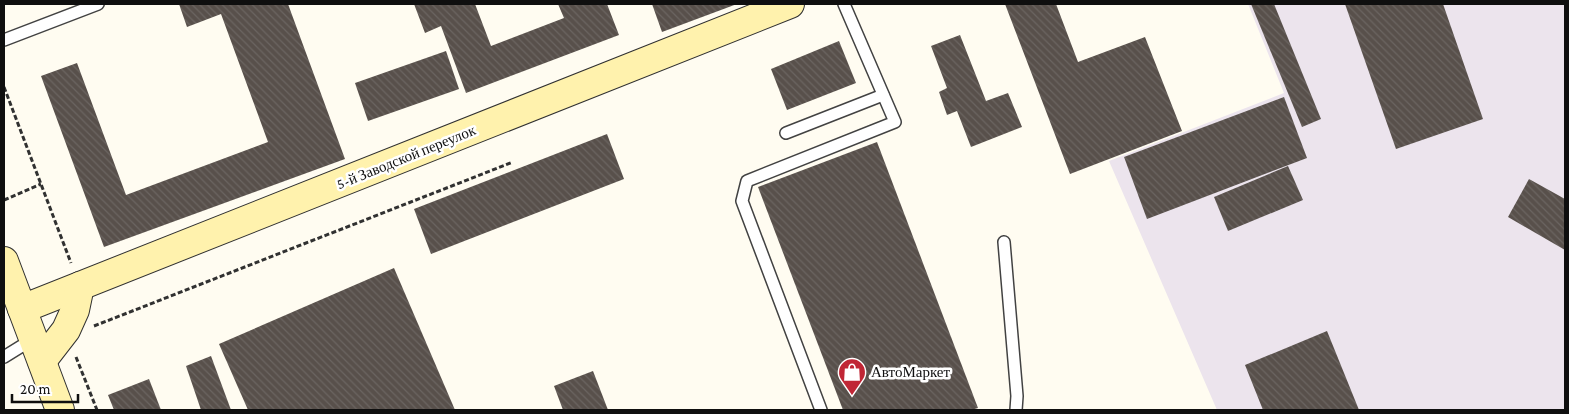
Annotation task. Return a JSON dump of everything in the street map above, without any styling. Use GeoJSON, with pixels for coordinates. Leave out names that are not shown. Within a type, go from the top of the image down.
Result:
{"type":"FeatureCollection","features":[{"type":"Feature","properties":{"kind":"street","name":"5-й Заводской переулок"},"geometry":{"type":"LineString","coordinates":[[22,309],[790,4]]}},
{"type":"Feature","properties":{"kind":"street"},"geometry":{"type":"LineString","coordinates":[[4,262],[60,410]]}},
{"type":"Feature","properties":{"kind":"street"},"geometry":{"type":"LineString","coordinates":[[38,350],[66,330],[75,310],[80,286]]}},
{"type":"Feature","properties":{"kind":"lane"},"geometry":{"type":"LineString","coordinates":[[4,40],[98,4]]}},
{"type":"Feature","properties":{"kind":"lane"},"geometry":{"type":"LineString","coordinates":[[821,410],[742,201],[747,181],[896,122],[844,4]]}},
{"type":"Feature","properties":{"kind":"lane"},"geometry":{"type":"LineString","coordinates":[[786,133],[883,95]]}},
{"type":"Feature","properties":{"kind":"lane"},"geometry":{"type":"LineString","coordinates":[[1004,242],[1017,396],[1016,410]]}},
{"type":"Feature","properties":{"kind":"lane"},"geometry":{"type":"LineString","coordinates":[[4,357],[38,350]]}},
{"type":"Feature","properties":{"kind":"path"},"geometry":{"type":"LineString","coordinates":[[4,87],[80,286],[93,327],[513,162]]}},
{"type":"Feature","properties":{"kind":"path"},"geometry":{"type":"LineString","coordinates":[[4,200],[41,184]]}},
{"type":"Feature","properties":{"kind":"path"},"geometry":{"type":"LineString","coordinates":[[78,349],[76,356],[97,410]]}},
{"type":"Feature","properties":{"kind":"shaded area"},"geometry":{"type":"Polygon","coordinates":[[[1248,4],[1565,4],[1565,410],[1217,410],[1109,161],[1284,93],[1248,4]]]}},
{"type":"Feature","properties":{"kind":"building"},"geometry":{"type":"Polygon","coordinates":[[[179,4],[288,4],[345,159],[104,247],[41,76],[77,63],[126,195],[268,142],[221,14],[187,27],[179,4]]]}},
{"type":"Feature","properties":{"kind":"building"},"geometry":{"type":"Polygon","coordinates":[[[414,4],[475,4],[491,46],[564,18],[558,4],[607,4],[619,35],[466,93],[441,26],[425,33],[414,4]]]}},
{"type":"Feature","properties":{"kind":"building"},"geometry":{"type":"Polygon","coordinates":[[[652,4],[737,4],[662,32],[652,4]]]}},
{"type":"Feature","properties":{"kind":"building"},"geometry":{"type":"Polygon","coordinates":[[[1005,4],[1056,4],[1078,62],[1145,37],[1182,131],[1070,174],[1005,4]]]}},
{"type":"Feature","properties":{"kind":"building"},"geometry":{"type":"Polygon","coordinates":[[[1251,4],[1274,4],[1321,119],[1302,127],[1251,4]]]}},
{"type":"Feature","properties":{"kind":"building"},"geometry":{"type":"Polygon","coordinates":[[[1345,4],[1443,4],[1483,119],[1396,149],[1345,4]]]}},
{"type":"Feature","properties":{"kind":"building"},"geometry":{"type":"Polygon","coordinates":[[[960,35],[986,101],[1008,93],[1022,127],[971,147],[957,111],[947,115],[939,92],[947,88],[931,46],[960,35]]]}},
{"type":"Feature","properties":{"kind":"building"},"geometry":{"type":"Polygon","coordinates":[[[839,41],[856,83],[787,110],[771,69],[839,41]]]}},
{"type":"Feature","properties":{"kind":"building"},"geometry":{"type":"Polygon","coordinates":[[[446,51],[459,89],[368,121],[355,83],[446,51]]]}},
{"type":"Feature","properties":{"kind":"building"},"geometry":{"type":"Polygon","coordinates":[[[1284,97],[1307,158],[1147,219],[1124,157],[1284,97]]]}},
{"type":"Feature","properties":{"kind":"building"},"geometry":{"type":"Polygon","coordinates":[[[607,134],[624,179],[431,254],[414,209],[607,134]]]}},
{"type":"Feature","properties":{"kind":"building"},"geometry":{"type":"Polygon","coordinates":[[[877,142],[978,408],[971,410],[843,410],[758,187],[877,142]]]}},
{"type":"Feature","properties":{"kind":"building"},"geometry":{"type":"Polygon","coordinates":[[[1288,166],[1303,200],[1228,231],[1214,197],[1288,166]]]}},
{"type":"Feature","properties":{"kind":"building"},"geometry":{"type":"Polygon","coordinates":[[[1529,179],[1565,199],[1565,250],[1508,217],[1529,179]]]}},
{"type":"Feature","properties":{"kind":"building"},"geometry":{"type":"Polygon","coordinates":[[[394,268],[455,410],[248,410],[219,344],[394,268]]]}},
{"type":"Feature","properties":{"kind":"building"},"geometry":{"type":"Polygon","coordinates":[[[1327,331],[1359,410],[1263,410],[1245,365],[1327,331]]]}},
{"type":"Feature","properties":{"kind":"building"},"geometry":{"type":"Polygon","coordinates":[[[211,356],[231,410],[201,410],[186,366],[211,356]]]}},
{"type":"Feature","properties":{"kind":"building"},"geometry":{"type":"Polygon","coordinates":[[[593,371],[608,410],[563,410],[554,386],[593,371]]]}},
{"type":"Feature","properties":{"kind":"building"},"geometry":{"type":"Polygon","coordinates":[[[149,379],[161,410],[114,410],[108,395],[149,379]]]}},
{"type":"Feature","properties":{"kind":"place","name":"АвтоМаркет"},"geometry":{"type":"Point","coordinates":[852,396]}}]}
